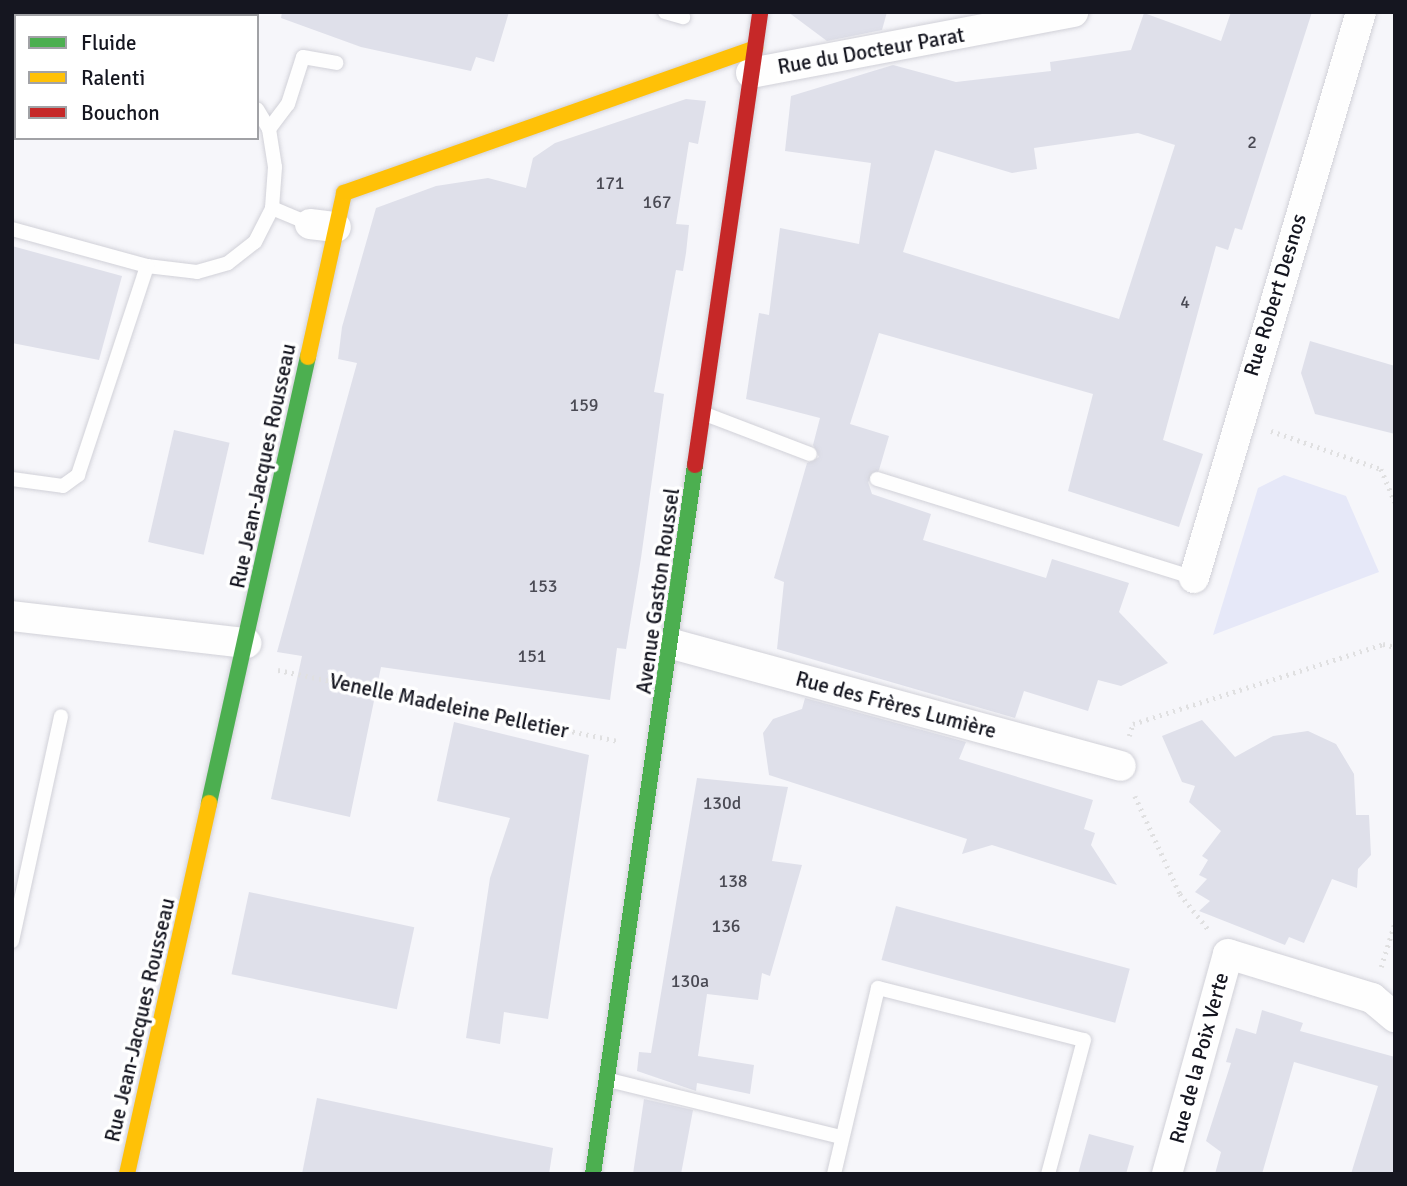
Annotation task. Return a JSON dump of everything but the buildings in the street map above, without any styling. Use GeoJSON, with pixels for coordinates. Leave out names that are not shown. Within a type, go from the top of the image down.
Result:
{"type":"FeatureCollection","features":[{"type":"Feature","properties":{"kind":"street","name":"Avenue Gaston Roussel"},"geometry":{"type":"LineString","coordinates":[[593,1174],[657,749],[760,12]]}},
{"type":"Feature","properties":{"kind":"street","name":"Rue du Docteur Parat"},"geometry":{"type":"LineString","coordinates":[[753,61],[1073,12]]}},
{"type":"Feature","properties":{"kind":"street","name":"Rue Robert Desnos"},"geometry":{"type":"LineString","coordinates":[[1194,578],[1236,422],[1360,12]]}},
{"type":"Feature","properties":{"kind":"street","name":"Rue Jean-Jacques Rousseau"},"geometry":{"type":"LineString","coordinates":[[127,1174],[244,652],[323,225],[344,193],[753,61]]}},
{"type":"Feature","properties":{"kind":"street"},"geometry":{"type":"LineString","coordinates":[[12,616],[244,652]]}},
{"type":"Feature","properties":{"kind":"street","name":"Rue des Frères Lumière"},"geometry":{"type":"LineString","coordinates":[[672,643],[1121,766]]}},
{"type":"Feature","properties":{"kind":"street","name":"Rue de la Poix Verte"},"geometry":{"type":"LineString","coordinates":[[1167,1174],[1228,954],[1384,1008]]}},
{"type":"Feature","properties":{"kind":"lane"},"geometry":{"type":"LineString","coordinates":[[665,12],[683,17]]}},
{"type":"Feature","properties":{"kind":"lane"},"geometry":{"type":"LineString","coordinates":[[268,129],[288,104],[303,57],[336,63]]}},
{"type":"Feature","properties":{"kind":"lane"},"geometry":{"type":"LineString","coordinates":[[12,229],[147,267],[197,272],[229,263],[255,242],[272,208],[275,167],[268,129],[259,113]]}},
{"type":"Feature","properties":{"kind":"lane"},"geometry":{"type":"LineString","coordinates":[[272,208],[323,225]]}},
{"type":"Feature","properties":{"kind":"lane"},"geometry":{"type":"LineString","coordinates":[[12,479],[63,486],[78,475],[147,267]]}},
{"type":"Feature","properties":{"kind":"lane"},"geometry":{"type":"LineString","coordinates":[[704,414],[810,454]]}},
{"type":"Feature","properties":{"kind":"lane"},"geometry":{"type":"LineString","coordinates":[[877,479],[1194,578]]}},
{"type":"Feature","properties":{"kind":"lane"},"geometry":{"type":"LineString","coordinates":[[12,941],[61,716]]}},
{"type":"Feature","properties":{"kind":"lane"},"geometry":{"type":"LineString","coordinates":[[834,1174],[878,988],[1084,1040],[1048,1174]]}},
{"type":"Feature","properties":{"kind":"lane"},"geometry":{"type":"LineString","coordinates":[[608,1080],[841,1137]]}},
{"type":"Feature","properties":{"kind":"path"},"geometry":{"type":"LineString","coordinates":[[1236,422],[1381,469],[1395,502]]}},
{"type":"Feature","properties":{"kind":"path"},"geometry":{"type":"LineString","coordinates":[[1228,954],[1180,894],[1121,766],[1133,724],[1383,643],[1395,647]]}},
{"type":"Feature","properties":{"kind":"path","name":"Venelle Madeleine Pelletier"},"geometry":{"type":"LineString","coordinates":[[244,652],[657,749]]}},
{"type":"Feature","properties":{"kind":"path"},"geometry":{"type":"LineString","coordinates":[[1384,1008],[1395,922]]}},
{"type":"Feature","properties":{"kind":"shaded area"},"geometry":{"type":"Polygon","coordinates":[[[1284,475],[1346,496],[1379,572],[1213,635],[1258,488],[1284,475]]]}},
{"type":"Feature","properties":{"kind":"traffic: fast"},"geometry":{"type":"LineString","coordinates":[[209,803],[308,357]]}},
{"type":"Feature","properties":{"kind":"traffic: fast"},"geometry":{"type":"LineString","coordinates":[[593,1174],[695,465]]}},
{"type":"Feature","properties":{"kind":"traffic: slow"},"geometry":{"type":"LineString","coordinates":[[308,357],[344,193],[755,48]]}},
{"type":"Feature","properties":{"kind":"traffic: slow"},"geometry":{"type":"LineString","coordinates":[[127,1174],[209,803]]}},
{"type":"Feature","properties":{"kind":"traffic: jam"},"geometry":{"type":"LineString","coordinates":[[695,465],[760,12]]}}]}
